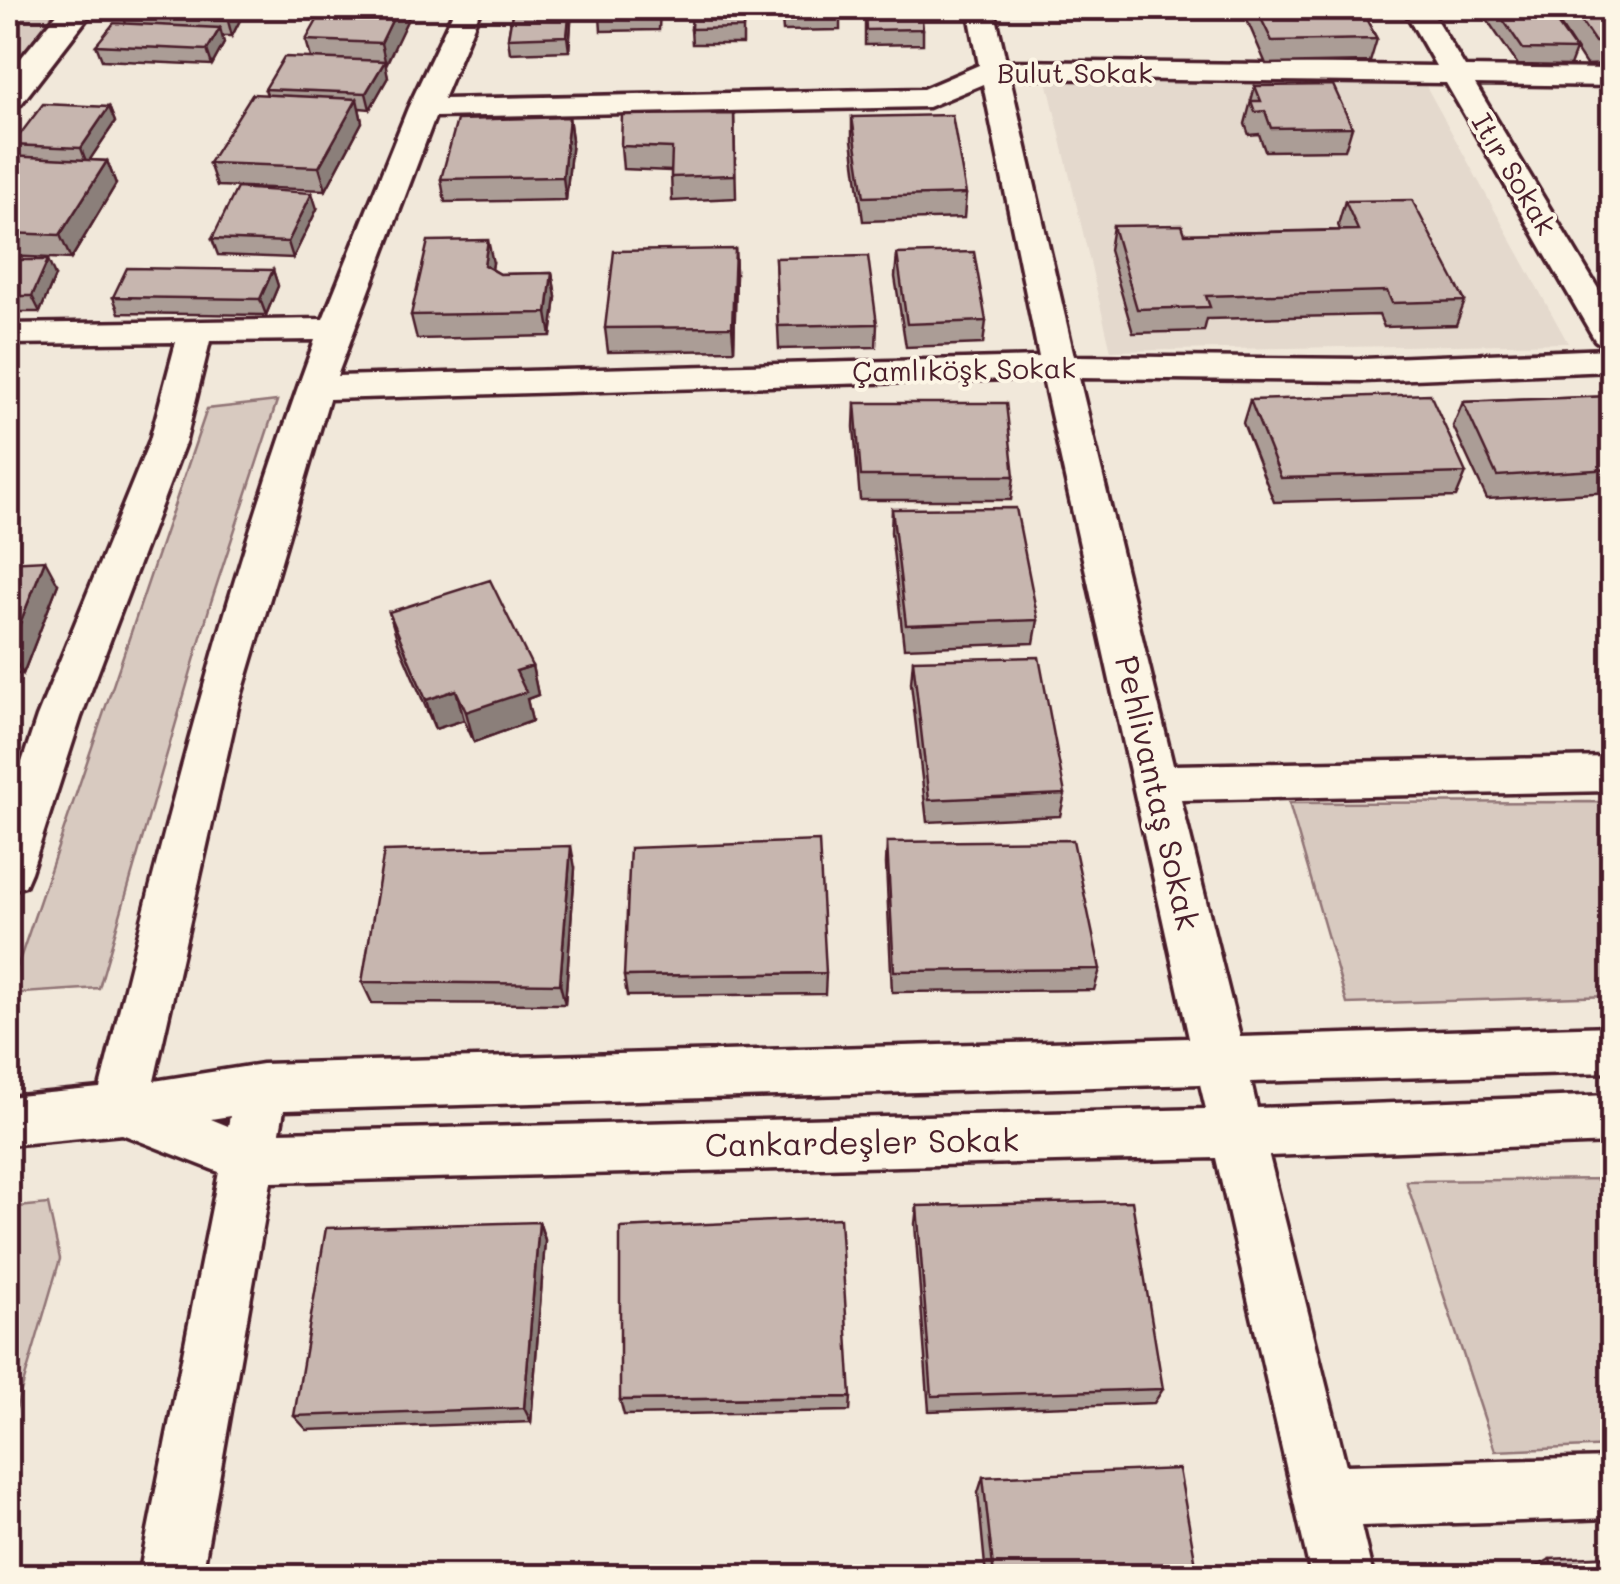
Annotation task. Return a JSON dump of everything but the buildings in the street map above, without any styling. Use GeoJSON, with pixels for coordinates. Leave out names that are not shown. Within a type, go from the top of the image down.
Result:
{"type":"FeatureCollection","features":[{"type":"Feature","properties":{"kind":"street"},"geometry":{"type":"LineString","coordinates":[[8,96],[79,8]]}},
{"type":"Feature","properties":{"kind":"street"},"geometry":{"type":"LineString","coordinates":[[121,1110],[232,647],[337,328],[423,108],[468,8]]}},
{"type":"Feature","properties":{"kind":"street","name":"Pehlivantaş Sokak"},"geometry":{"type":"LineString","coordinates":[[981,8],[1059,367],[1342,1576]]}},
{"type":"Feature","properties":{"kind":"street","name":"Itır Sokak"},"geometry":{"type":"LineString","coordinates":[[1416,8],[1612,340]]}},
{"type":"Feature","properties":{"kind":"street","name":"Bulut Sokak"},"geometry":{"type":"LineString","coordinates":[[423,108],[928,98],[994,69],[1612,78]]}},
{"type":"Feature","properties":{"kind":"street"},"geometry":{"type":"LineString","coordinates":[[8,334],[337,328]]}},
{"type":"Feature","properties":{"kind":"street"},"geometry":{"type":"LineString","coordinates":[[8,872],[59,717],[168,440],[196,330]]}},
{"type":"Feature","properties":{"kind":"street","name":"Çamlıköşk Sokak"},"geometry":{"type":"LineString","coordinates":[[316,388],[1059,367],[1364,370],[1612,360]]}},
{"type":"Feature","properties":{"kind":"street"},"geometry":{"type":"LineString","coordinates":[[1155,783],[1612,774]]}},
{"type":"Feature","properties":{"kind":"street","name":"Cankardeşler Sokak"},"geometry":{"type":"LineString","coordinates":[[8,1121],[121,1110],[262,1086],[1612,1049]]}},
{"type":"Feature","properties":{"kind":"street"},"geometry":{"type":"LineString","coordinates":[[170,1576],[262,1086]]}},
{"type":"Feature","properties":{"kind":"street","name":"Cankardeşler Sokak"},"geometry":{"type":"LineString","coordinates":[[121,1110],[248,1158],[1237,1133],[1612,1119]]}},
{"type":"Feature","properties":{"kind":"street"},"geometry":{"type":"LineString","coordinates":[[1322,1496],[1612,1488]]}},
{"type":"Feature","properties":{"kind":"shaded area"},"geometry":{"type":"Polygon","coordinates":[[[8,8],[58,8],[8,72],[8,8]]]}},
{"type":"Feature","properties":{"kind":"shaded area"},"geometry":{"type":"Polygon","coordinates":[[[1046,76],[1426,86],[1568,343],[1111,351],[1046,76]]]}},
{"type":"Feature","properties":{"kind":"shaded area"},"geometry":{"type":"Polygon","coordinates":[[[277,401],[211,602],[99,988],[8,994],[207,409],[277,401]]]}},
{"type":"Feature","properties":{"kind":"shaded area"},"geometry":{"type":"Polygon","coordinates":[[[1612,802],[1612,996],[1347,1004],[1289,803],[1612,802]]]}},
{"type":"Feature","properties":{"kind":"shaded area"},"geometry":{"type":"Polygon","coordinates":[[[1612,1179],[1612,1446],[1495,1451],[1406,1181],[1612,1179]]]}},
{"type":"Feature","properties":{"kind":"shaded area"},"geometry":{"type":"Polygon","coordinates":[[[48,1204],[60,1259],[8,1436],[8,1208],[48,1204]]]}}]}
